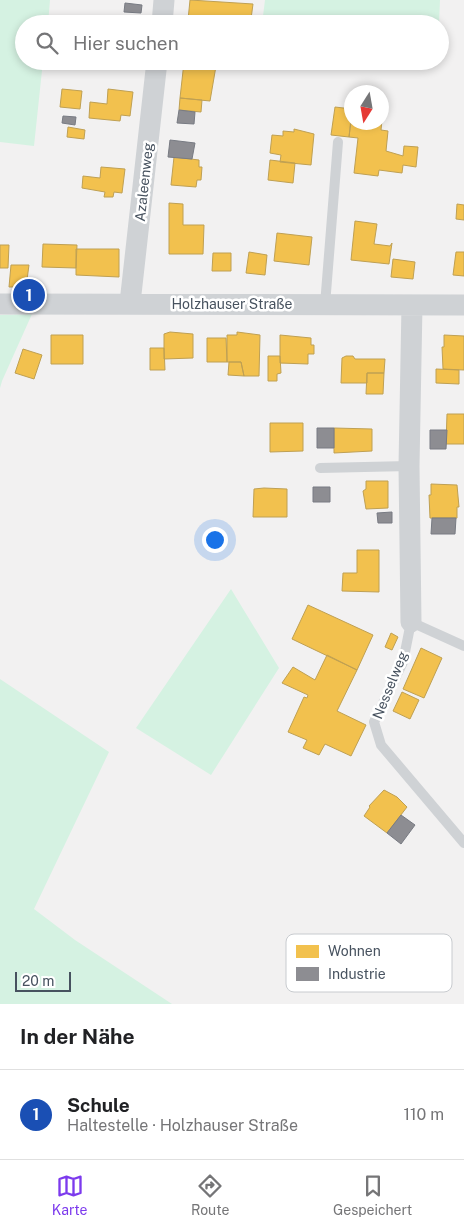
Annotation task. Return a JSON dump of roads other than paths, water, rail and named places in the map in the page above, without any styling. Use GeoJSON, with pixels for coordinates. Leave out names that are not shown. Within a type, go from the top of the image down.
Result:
{"type":"FeatureCollection","features":[{"type":"Feature","properties":{"kind":"street"},"geometry":{"type":"LineString","coordinates":[[163,15],[164,0]]}},
{"type":"Feature","properties":{"kind":"street","name":"Azaleenweg"},"geometry":{"type":"LineString","coordinates":[[130,303],[156,70]]}},
{"type":"Feature","properties":{"kind":"street","name":"Holzhauser Straße"},"geometry":{"type":"LineString","coordinates":[[0,304],[130,303],[464,306]]}},
{"type":"Feature","properties":{"kind":"street","name":"Nesselweg"},"geometry":{"type":"LineString","coordinates":[[411,622],[409,466],[412,305]]}},
{"type":"Feature","properties":{"kind":"lane"},"geometry":{"type":"LineString","coordinates":[[324,305],[338,142]]}},
{"type":"Feature","properties":{"kind":"lane"},"geometry":{"type":"LineString","coordinates":[[320,468],[409,466]]}},
{"type":"Feature","properties":{"kind":"lane"},"geometry":{"type":"LineString","coordinates":[[411,622],[464,646]]}},
{"type":"Feature","properties":{"kind":"lane","name":"Nesselweg"},"geometry":{"type":"LineString","coordinates":[[411,622],[403,662],[374,722],[381,745],[464,843]]}},
{"type":"Feature","properties":{"kind":"place","name":"Schule"},"geometry":{"type":"Point","coordinates":[29,295]}}]}
